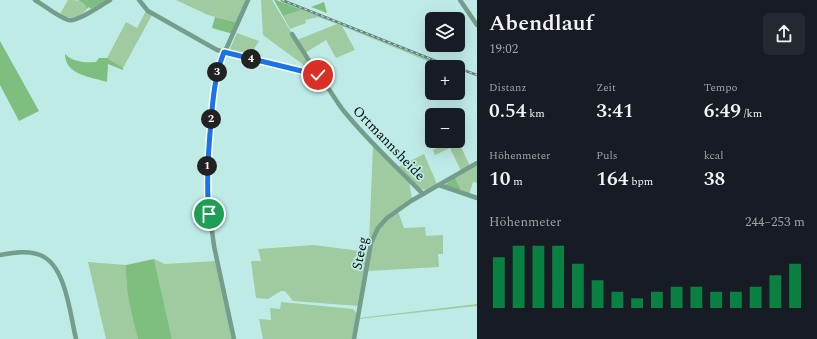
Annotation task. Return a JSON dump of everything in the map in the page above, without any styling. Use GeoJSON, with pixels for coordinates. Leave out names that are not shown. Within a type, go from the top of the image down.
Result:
{"type":"FeatureCollection","features":[{"type":"Feature","properties":{"kind":"street"},"geometry":{"type":"LineString","coordinates":[[35,0],[68,20],[80,19],[85,14],[110,0]]}},
{"type":"Feature","properties":{"kind":"street"},"geometry":{"type":"LineString","coordinates":[[139,0],[148,11],[217,50],[318,75]]}},
{"type":"Feature","properties":{"kind":"street"},"geometry":{"type":"LineString","coordinates":[[234,339],[214,246],[207,191],[214,85],[218,66],[239,23],[248,0]]}},
{"type":"Feature","properties":{"kind":"street"},"geometry":{"type":"LineString","coordinates":[[460,0],[477,25]]}},
{"type":"Feature","properties":{"kind":"street","name":"Ortmannsheide"},"geometry":{"type":"LineString","coordinates":[[292,34],[342,109],[366,137],[423,194],[477,163]]}},
{"type":"Feature","properties":{"kind":"street"},"geometry":{"type":"LineString","coordinates":[[439,185],[477,198]]}},
{"type":"Feature","properties":{"kind":"street","name":"Steeg"},"geometry":{"type":"LineString","coordinates":[[354,339],[371,243],[374,235],[387,218],[423,194]]}},
{"type":"Feature","properties":{"kind":"street"},"geometry":{"type":"LineString","coordinates":[[0,255],[31,252],[48,259],[54,265],[62,281],[76,339]]}},
{"type":"Feature","properties":{"kind":"green space"},"geometry":{"type":"Polygon","coordinates":[[[68,0],[79,1],[87,9],[78,17],[71,18],[64,16],[60,14],[68,0]]]}},
{"type":"Feature","properties":{"kind":"green space"},"geometry":{"type":"Polygon","coordinates":[[[78,0],[107,0],[91,9],[89,7],[87,9],[84,4],[78,0]]]}},
{"type":"Feature","properties":{"kind":"green space"},"geometry":{"type":"Polygon","coordinates":[[[176,0],[247,0],[239,23],[208,15],[176,0]]]}},
{"type":"Feature","properties":{"kind":"green space"},"geometry":{"type":"Polygon","coordinates":[[[261,0],[272,0],[316,74],[263,35],[261,0]]]}},
{"type":"Feature","properties":{"kind":"green space"},"geometry":{"type":"Polygon","coordinates":[[[274,0],[276,0],[301,10],[283,16],[274,0]]]}},
{"type":"Feature","properties":{"kind":"green space"},"geometry":{"type":"Polygon","coordinates":[[[276,0],[430,60],[425,60],[342,26],[355,50],[336,58],[326,40],[305,53],[297,40],[337,24],[318,17],[305,20],[306,23],[290,29],[283,16],[300,10],[276,0]]]}},
{"type":"Feature","properties":{"kind":"green space"},"geometry":{"type":"Polygon","coordinates":[[[324,2],[327,13],[311,7],[324,2]]]}},
{"type":"Feature","properties":{"kind":"green space"},"geometry":{"type":"Polygon","coordinates":[[[146,11],[152,15],[123,68],[107,58],[126,22],[137,28],[146,11]]]}},
{"type":"Feature","properties":{"kind":"green space"},"geometry":{"type":"Polygon","coordinates":[[[215,17],[239,23],[233,34],[212,28],[215,17]]]}},
{"type":"Feature","properties":{"kind":"green space"},"geometry":{"type":"Polygon","coordinates":[[[237,33],[259,41],[249,57],[231,53],[229,51],[237,33]]]}},
{"type":"Feature","properties":{"kind":"green space"},"geometry":{"type":"Polygon","coordinates":[[[0,41],[39,111],[19,121],[0,85],[0,41]]]}},
{"type":"Feature","properties":{"kind":"green space"},"geometry":{"type":"Polygon","coordinates":[[[65,54],[72,59],[83,62],[96,62],[99,58],[107,58],[123,68],[123,70],[108,64],[107,82],[74,71],[69,67],[65,54]]]}},
{"type":"Feature","properties":{"kind":"green space"},"geometry":{"type":"Polygon","coordinates":[[[373,146],[409,181],[412,199],[385,219],[369,243],[373,146]]]}},
{"type":"Feature","properties":{"kind":"green space"},"geometry":{"type":"Polygon","coordinates":[[[437,148],[450,148],[435,155],[433,150],[437,148]]]}},
{"type":"Feature","properties":{"kind":"green space"},"geometry":{"type":"Polygon","coordinates":[[[450,148],[461,148],[470,166],[461,171],[450,148]]]}},
{"type":"Feature","properties":{"kind":"green space"},"geometry":{"type":"Polygon","coordinates":[[[424,154],[437,184],[427,190],[421,189],[398,167],[424,154]]]}},
{"type":"Feature","properties":{"kind":"green space"},"geometry":{"type":"Polygon","coordinates":[[[477,164],[477,183],[473,182],[469,194],[446,182],[477,164]]]}},
{"type":"Feature","properties":{"kind":"green space"},"geometry":{"type":"Polygon","coordinates":[[[455,178],[461,191],[445,185],[455,178]]]}},
{"type":"Feature","properties":{"kind":"green space"},"geometry":{"type":"Polygon","coordinates":[[[398,211],[404,228],[425,227],[426,236],[443,235],[443,254],[438,254],[439,267],[368,271],[372,243],[378,231],[398,211]]]}},
{"type":"Feature","properties":{"kind":"green space"},"geometry":{"type":"Polygon","coordinates":[[[314,245],[368,252],[359,306],[293,301],[285,291],[281,291],[268,299],[256,298],[251,261],[261,261],[258,249],[314,245]]]}},
{"type":"Feature","properties":{"kind":"green space"},"geometry":{"type":"Polygon","coordinates":[[[154,259],[165,264],[216,261],[233,339],[172,339],[154,259]]]}},
{"type":"Feature","properties":{"kind":"green space"},"geometry":{"type":"Polygon","coordinates":[[[154,259],[172,339],[138,339],[131,311],[126,265],[154,259]]]}},
{"type":"Feature","properties":{"kind":"green space"},"geometry":{"type":"Polygon","coordinates":[[[88,262],[126,265],[126,281],[138,339],[106,339],[88,262]]]}},
{"type":"Feature","properties":{"kind":"green space"},"geometry":{"type":"Polygon","coordinates":[[[281,302],[353,309],[358,315],[352,339],[263,339],[259,319],[271,320],[270,308],[280,309],[281,302]]]}},
{"type":"Feature","properties":{"kind":"green space"},"geometry":{"type":"Polygon","coordinates":[[[477,304],[477,306],[358,319],[359,318],[477,304]]]}},
{"type":"Feature","properties":{"kind":"railway"},"geometry":{"type":"LineString","coordinates":[[282,0],[433,60]]}},
{"type":"Feature","properties":{"kind":"railway"},"geometry":{"type":"LineString","coordinates":[[465,71],[477,75]]}},
{"type":"Feature","properties":{"kind":"route"},"geometry":{"type":"LineString","coordinates":[[209,214],[207,174],[214,85],[218,66],[224,52],[318,75]]}}]}
